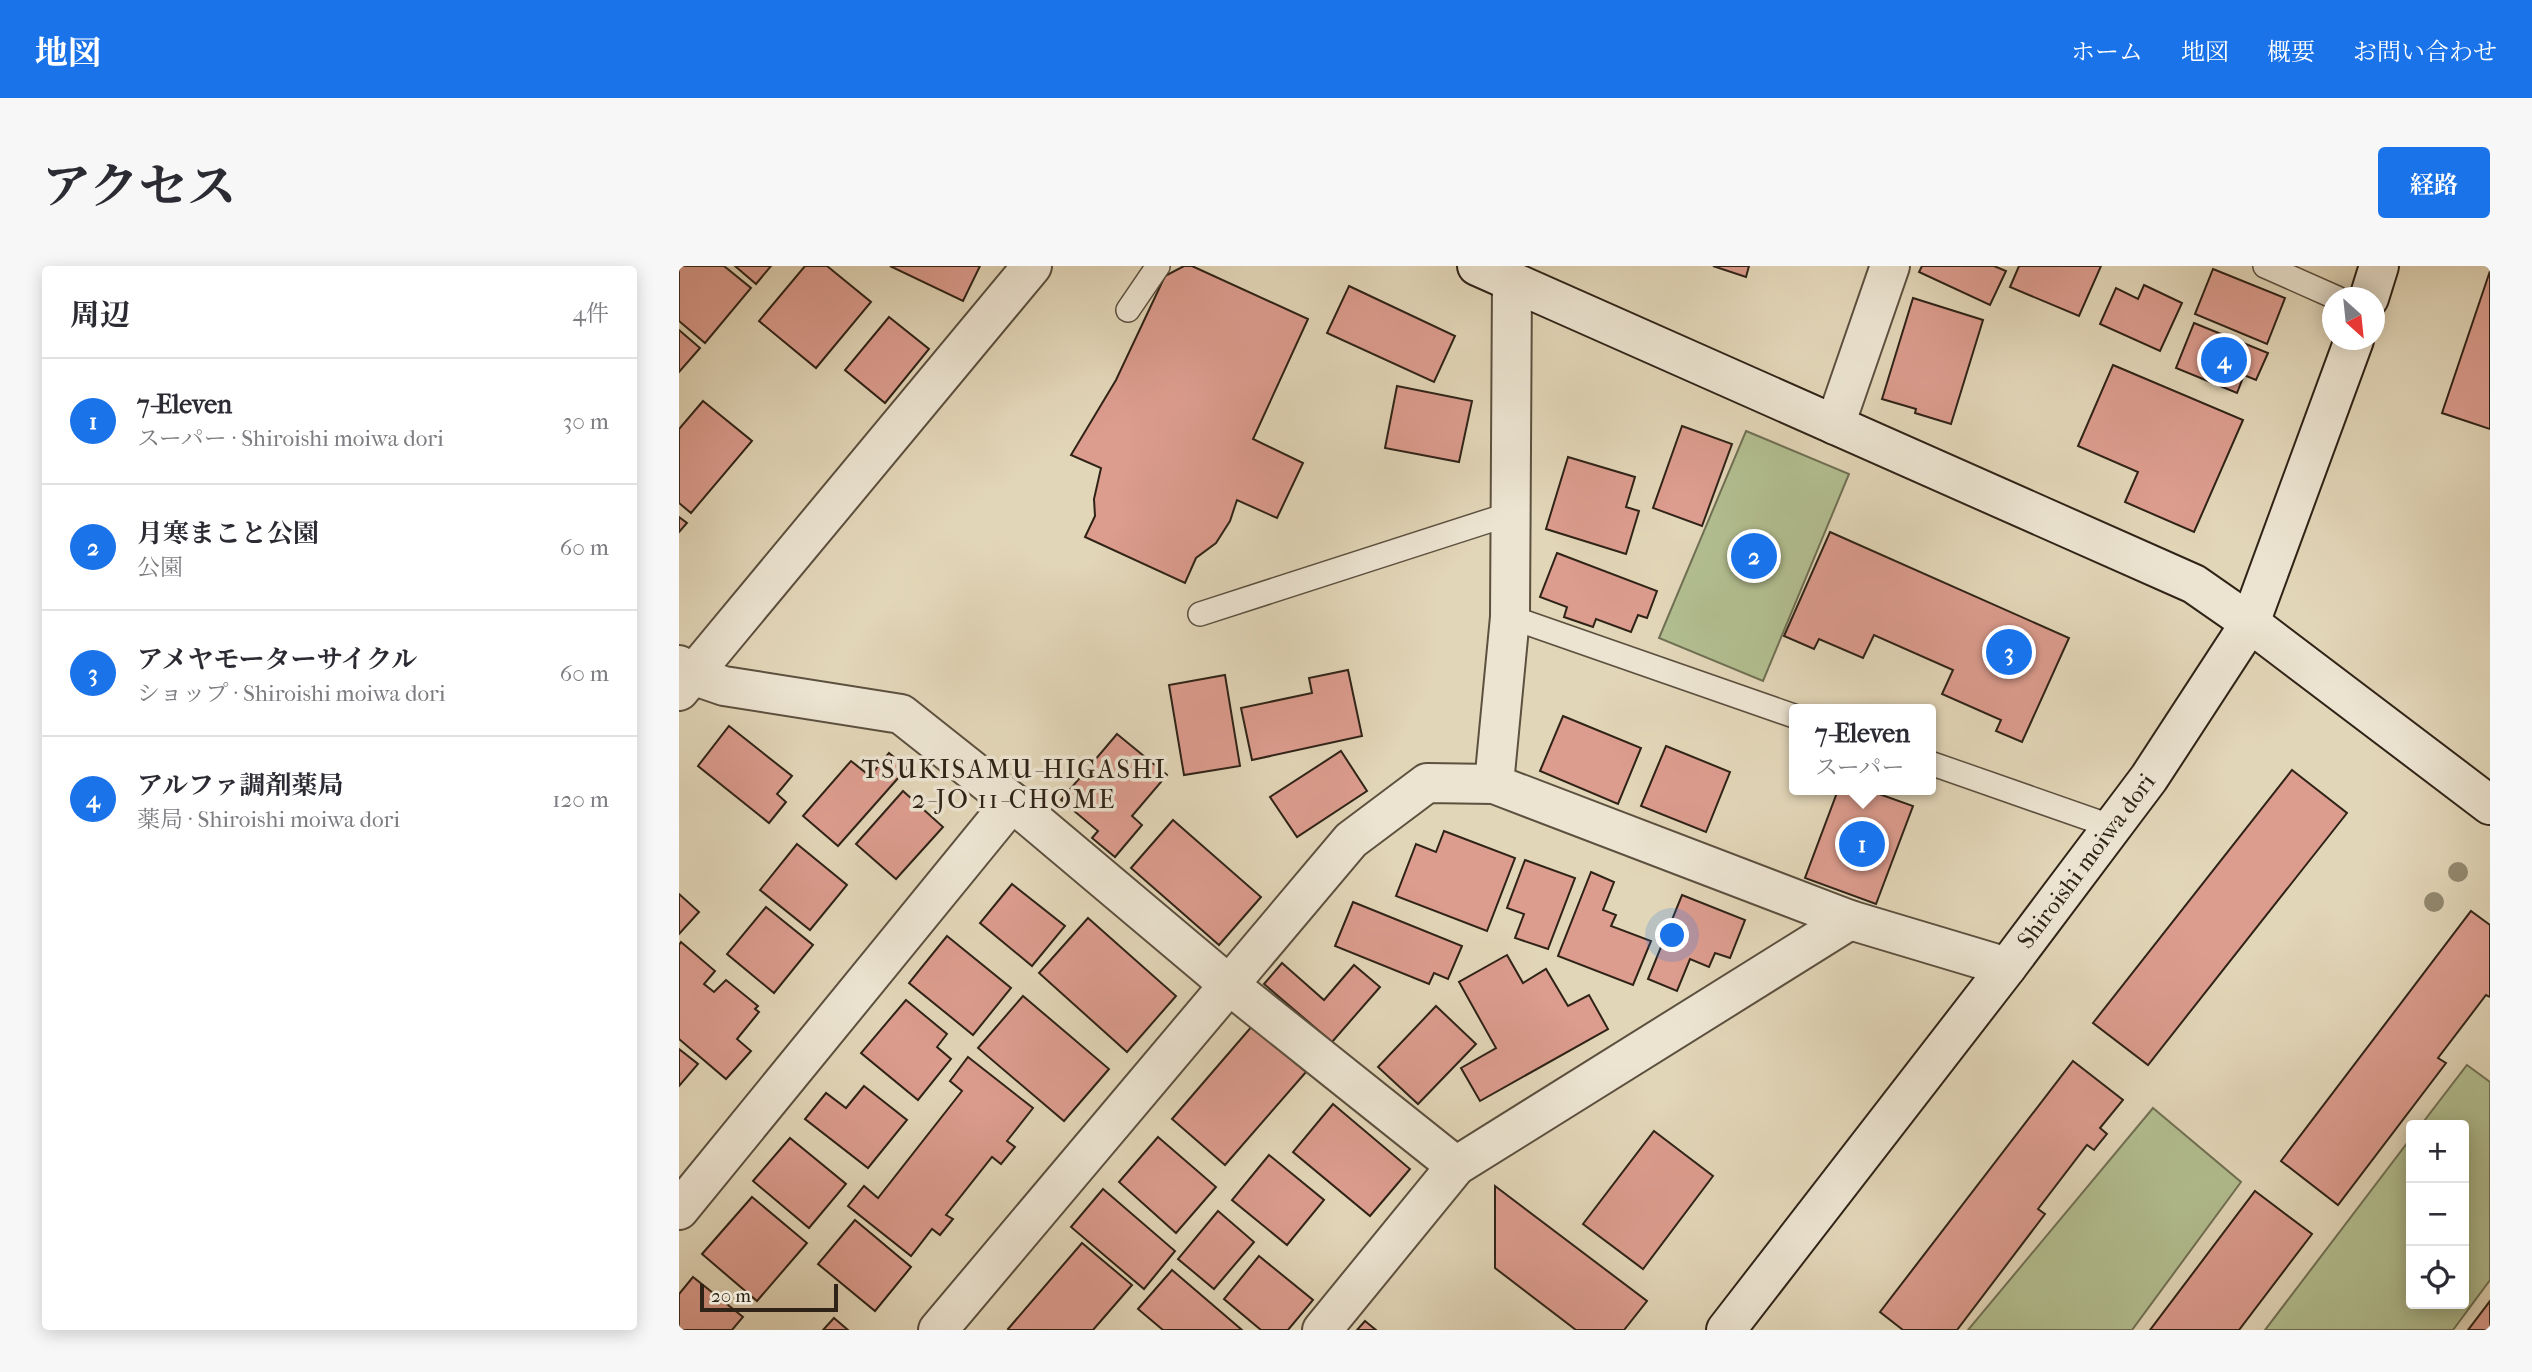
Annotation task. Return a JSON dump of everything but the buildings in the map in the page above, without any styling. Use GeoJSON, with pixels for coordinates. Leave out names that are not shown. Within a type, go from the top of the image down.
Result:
{"type":"FeatureCollection","features":[{"type":"Feature","properties":{"kind":"street"},"geometry":{"type":"LineString","coordinates":[[1032,266],[683,677],[901,714],[1012,802],[1228,984],[1456,1166]]}},
{"type":"Feature","properties":{"kind":"street"},"geometry":{"type":"LineString","coordinates":[[1477,266],[2194,584],[2250,623],[2490,805]]}},
{"type":"Feature","properties":{"kind":"street"},"geometry":{"type":"LineString","coordinates":[[1835,425],[1890,266]]}},
{"type":"Feature","properties":{"kind":"street"},"geometry":{"type":"LineString","coordinates":[[2372,287],[2379,266]]}},
{"type":"Feature","properties":{"kind":"street"},"geometry":{"type":"LineString","coordinates":[[1494,783],[1510,617],[1512,281]]}},
{"type":"Feature","properties":{"kind":"street","name":"Shiroishi moiwa dori"},"geometry":{"type":"LineString","coordinates":[[1726,1330],[2113,827],[2149,778],[2250,623],[2350,350]]}},
{"type":"Feature","properties":{"kind":"street"},"geometry":{"type":"LineString","coordinates":[[938,1330],[1351,840],[1427,783],[1494,783],[1850,920],[2007,967]]}},
{"type":"Feature","properties":{"kind":"street"},"geometry":{"type":"LineString","coordinates":[[679,1210],[1012,802]]}},
{"type":"Feature","properties":{"kind":"street"},"geometry":{"type":"LineString","coordinates":[[1322,1330],[1456,1166],[1850,920]]}},
{"type":"Feature","properties":{"kind":"lane"},"geometry":{"type":"LineString","coordinates":[[1128,310],[1158,266]]}},
{"type":"Feature","properties":{"kind":"lane"},"geometry":{"type":"LineString","coordinates":[[2265,266],[2322,291]]}},
{"type":"Feature","properties":{"kind":"lane"},"geometry":{"type":"LineString","coordinates":[[1200,614],[1510,514]]}},
{"type":"Feature","properties":{"kind":"lane"},"geometry":{"type":"LineString","coordinates":[[1510,617],[1789,714]]}},
{"type":"Feature","properties":{"kind":"lane"},"geometry":{"type":"LineString","coordinates":[[1936,765],[2113,827]]}},
{"type":"Feature","properties":{"kind":"green space"},"geometry":{"type":"Polygon","coordinates":[[[1746,431],[1849,474],[1763,681],[1659,638],[1746,431]]]}},
{"type":"Feature","properties":{"kind":"green space"},"geometry":{"type":"Polygon","coordinates":[[[2467,1065],[2490,1082],[2490,1280],[2469,1308],[2469,1120],[2425,1120],[2467,1065]]]}},
{"type":"Feature","properties":{"kind":"green space"},"geometry":{"type":"Polygon","coordinates":[[[2153,1108],[2241,1182],[2132,1330],[1968,1330],[2153,1108]]]}},
{"type":"Feature","properties":{"kind":"green space"},"geometry":{"type":"Polygon","coordinates":[[[2406,1145],[2406,1309],[2469,1309],[2453,1330],[2265,1330],[2406,1145]]]}},
{"type":"Feature","properties":{"kind":"place","name":"アルファ調剤薬局"},"geometry":{"type":"Point","coordinates":[2224,360]}},
{"type":"Feature","properties":{"kind":"place","name":"月寒まこと公園"},"geometry":{"type":"Point","coordinates":[1754,556]}},
{"type":"Feature","properties":{"kind":"place","name":"アメヤモーターサイクル"},"geometry":{"type":"Point","coordinates":[2009,652]}},
{"type":"Feature","properties":{"kind":"place","name":"7-Eleven"},"geometry":{"type":"Point","coordinates":[1862,844]}},
{"type":"Feature","properties":{"kind":"district","name":"TSUKISAMU-HIGASHI 2-JO 11-CHOME"},"geometry":{"type":"Point","coordinates":[1014,784]}}]}
